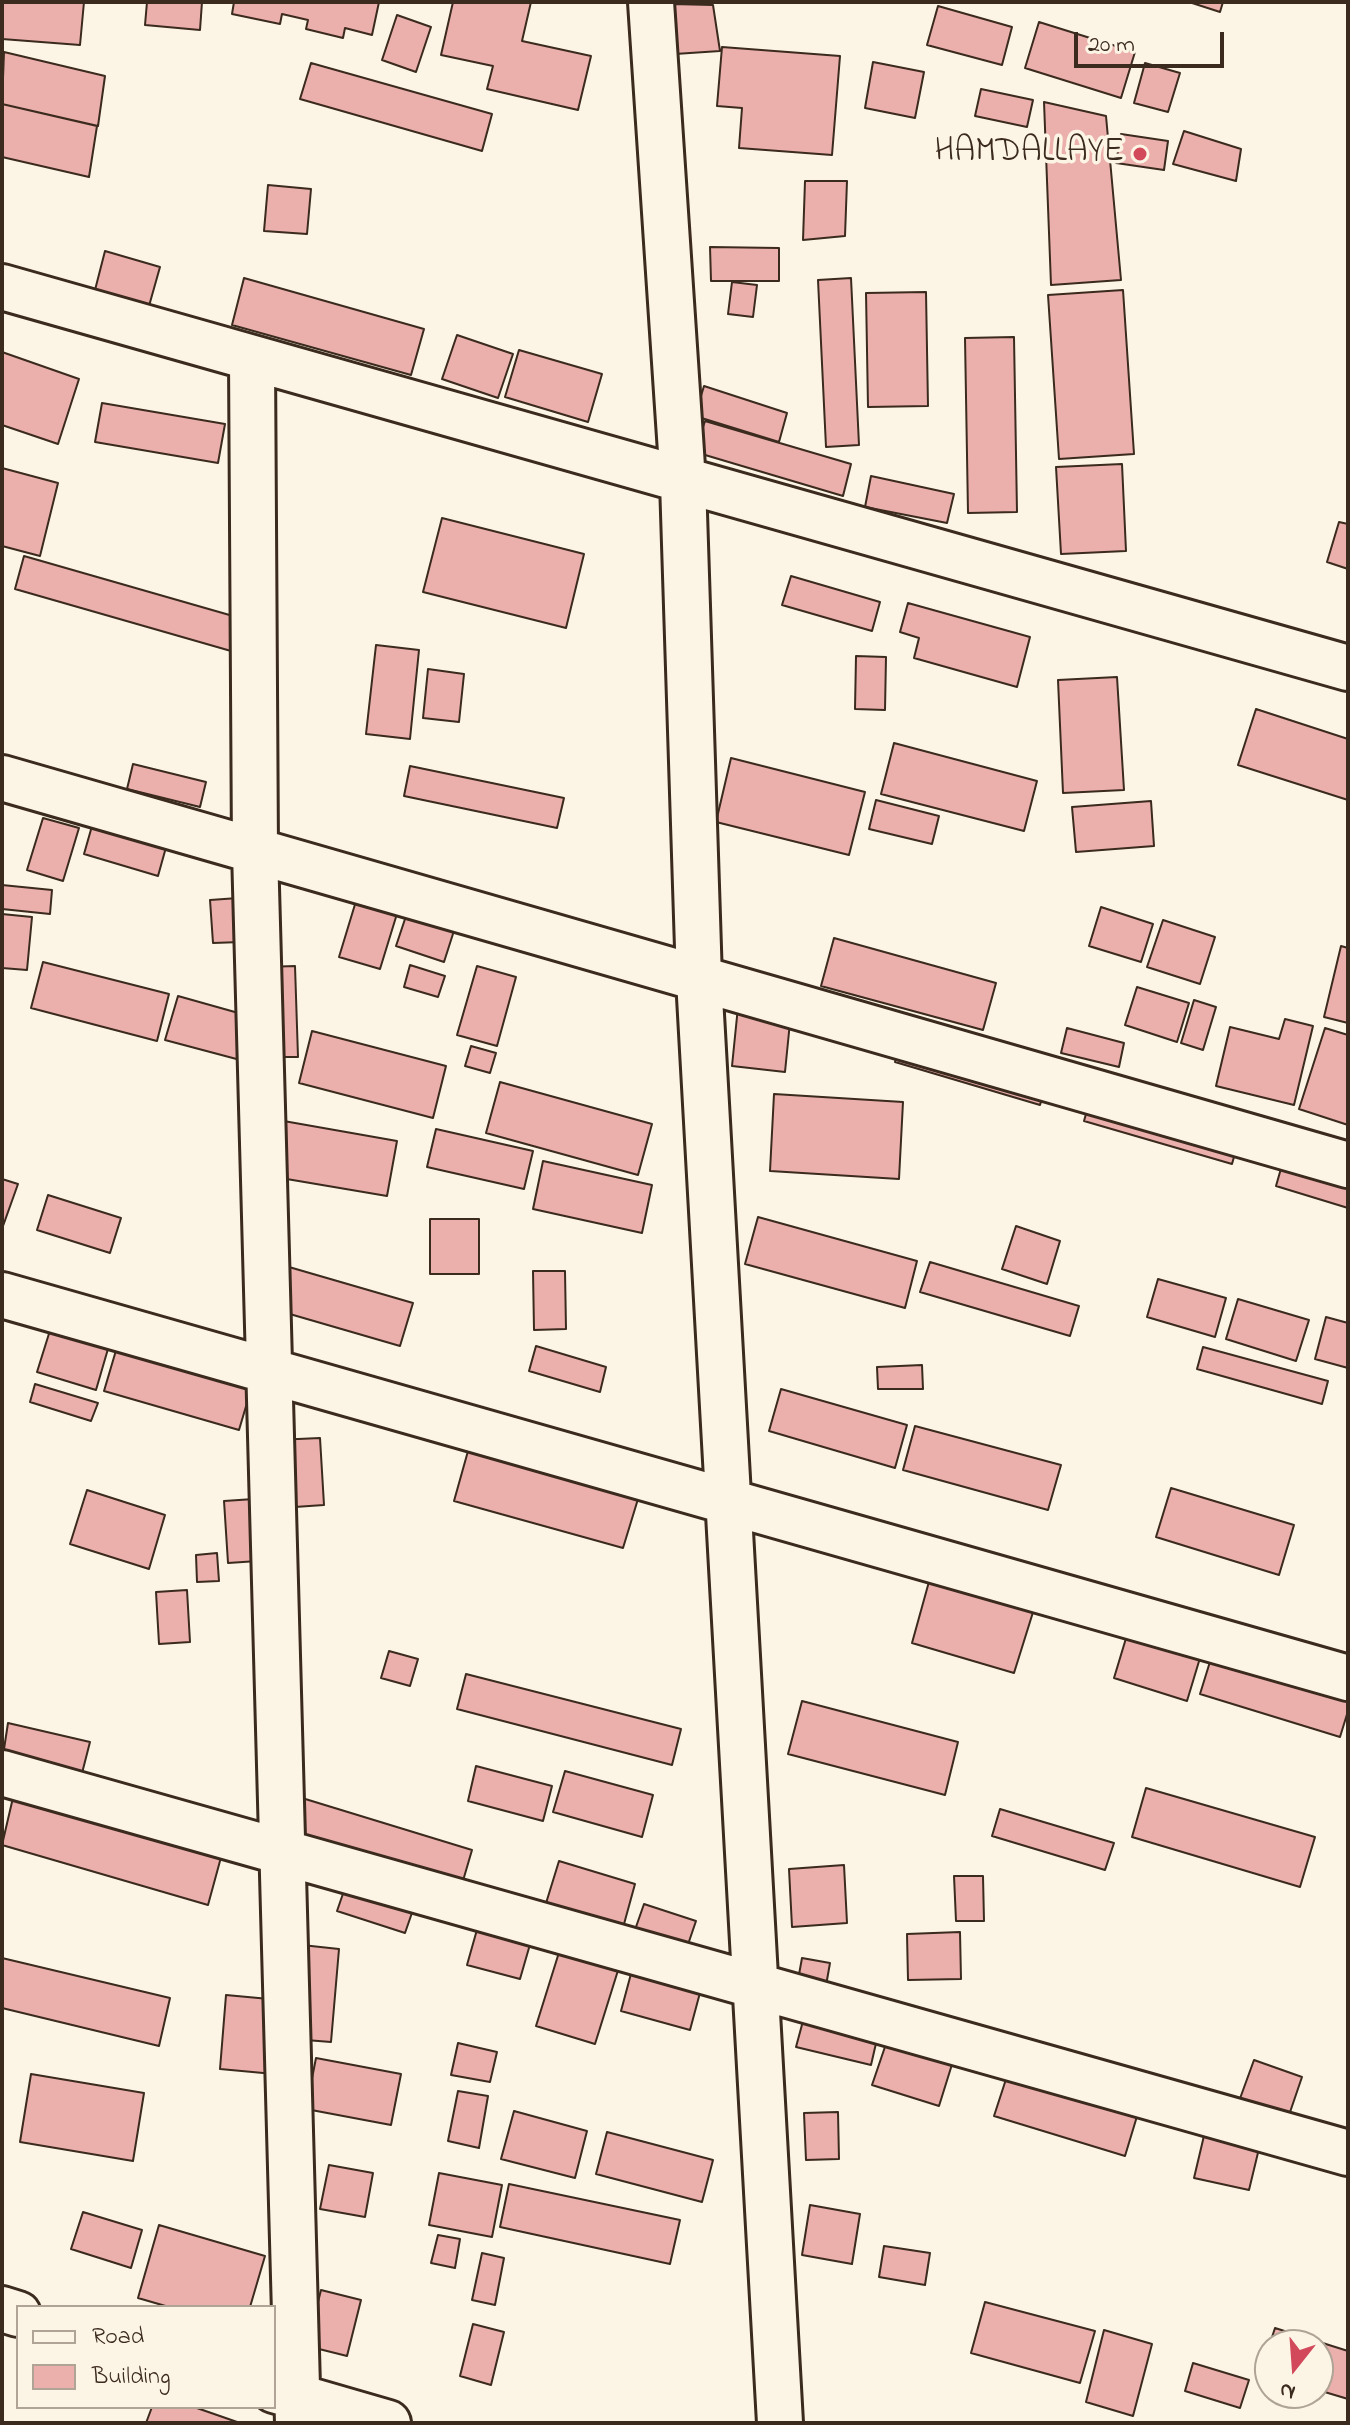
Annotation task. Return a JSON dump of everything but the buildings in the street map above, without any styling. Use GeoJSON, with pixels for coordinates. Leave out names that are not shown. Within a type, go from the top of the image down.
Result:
{"type":"FeatureCollection","features":[{"type":"Feature","properties":{"kind":"street"},"geometry":{"type":"LineString","coordinates":[[651,2],[683,482],[699,979],[780,2423]]}},
{"type":"Feature","properties":{"kind":"street"},"geometry":{"type":"LineString","coordinates":[[2,287],[1348,668]]}},
{"type":"Feature","properties":{"kind":"street"},"geometry":{"type":"LineString","coordinates":[[252,359],[255,851],[283,1852],[290,2403],[388,2423]]}},
{"type":"Feature","properties":{"kind":"street"},"geometry":{"type":"LineString","coordinates":[[2,778],[1348,1165]]}},
{"type":"Feature","properties":{"kind":"street"},"geometry":{"type":"LineString","coordinates":[[2,1295],[1348,1678]]}},
{"type":"Feature","properties":{"kind":"street"},"geometry":{"type":"LineString","coordinates":[[2,1773],[756,1989],[1348,2153]]}},
{"type":"Feature","properties":{"kind":"place","name":"HAMDALLAYE"},"geometry":{"type":"Point","coordinates":[1140,154]}}]}
